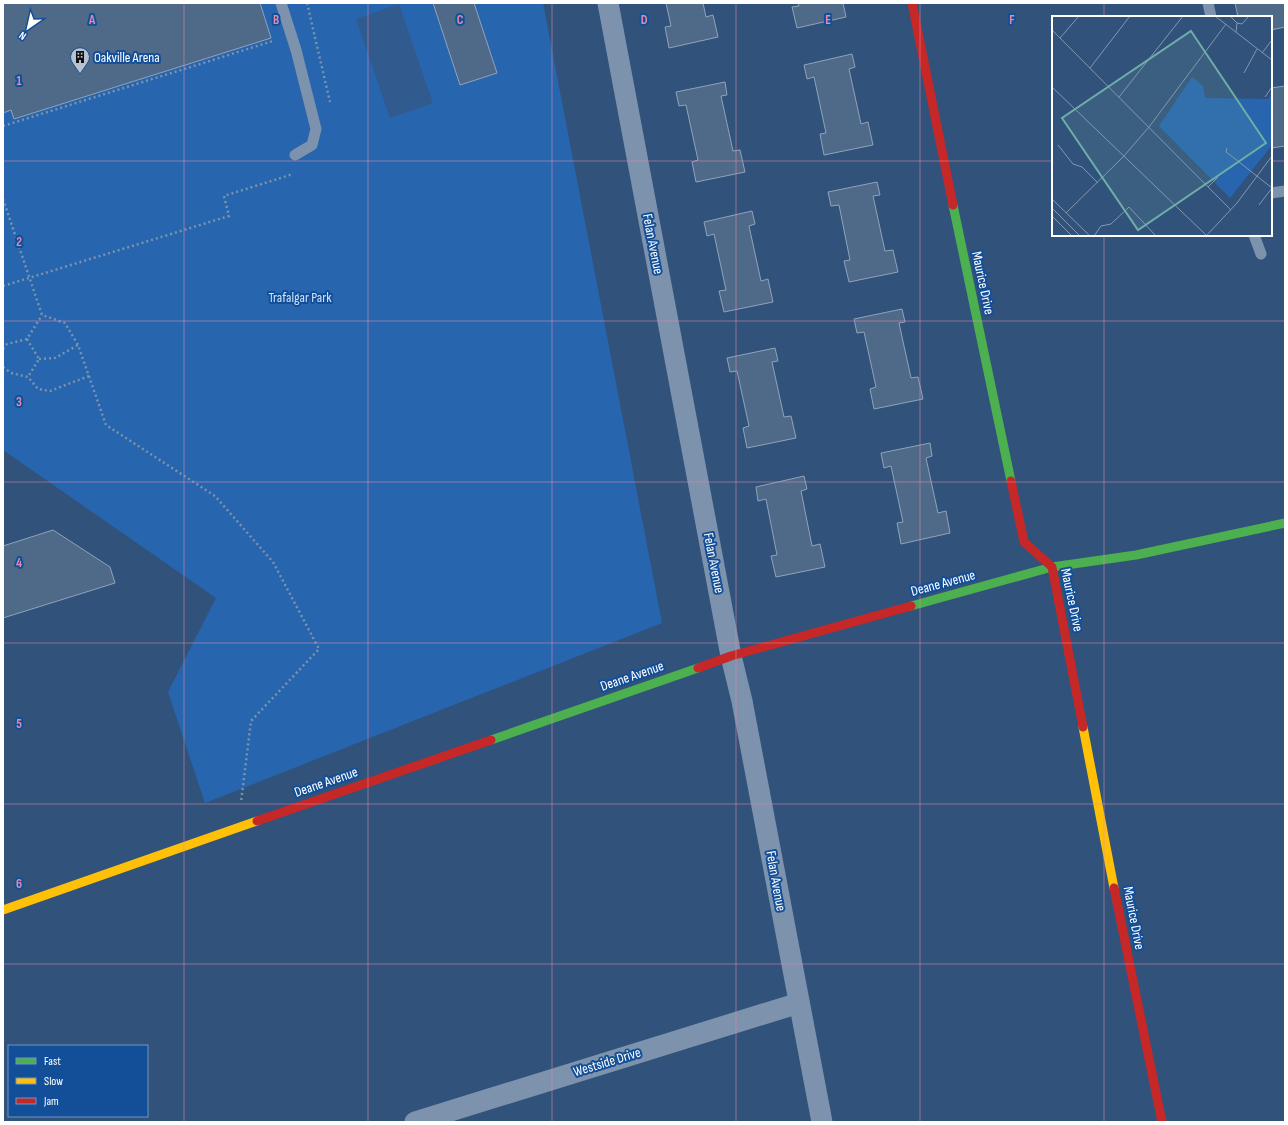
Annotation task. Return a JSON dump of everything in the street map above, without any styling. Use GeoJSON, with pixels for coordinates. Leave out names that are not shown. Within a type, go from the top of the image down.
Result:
{"type":"FeatureCollection","features":[{"type":"Feature","properties":{"kind":"street","name":"Felan Avenue"},"geometry":{"type":"LineString","coordinates":[[608,3],[731,656],[742,701],[798,1003],[822,1122]]}},
{"type":"Feature","properties":{"kind":"street","name":"Maurice Drive"},"geometry":{"type":"LineString","coordinates":[[912,3],[955,219],[1024,542],[1052,567],[1134,989],[1162,1122]]}},
{"type":"Feature","properties":{"kind":"street","name":"Deane Avenue"},"geometry":{"type":"LineString","coordinates":[[3,910],[731,656],[1052,567],[1136,555],[1285,523]]}},
{"type":"Feature","properties":{"kind":"street","name":"Westside Drive"},"geometry":{"type":"LineString","coordinates":[[415,1122],[798,1003]]}},
{"type":"Feature","properties":{"kind":"lane"},"geometry":{"type":"LineString","coordinates":[[281,3],[296,50],[316,129],[312,145],[295,155]]}},
{"type":"Feature","properties":{"kind":"lane"},"geometry":{"type":"LineString","coordinates":[[1208,3],[1211,16]]}},
{"type":"Feature","properties":{"kind":"lane"},"geometry":{"type":"LineString","coordinates":[[1272,193],[1285,191]]}},
{"type":"Feature","properties":{"kind":"lane"},"geometry":{"type":"LineString","coordinates":[[1254,236],[1261,254]]}},
{"type":"Feature","properties":{"kind":"path"},"geometry":{"type":"LineString","coordinates":[[308,3],[330,104]]}},
{"type":"Feature","properties":{"kind":"path"},"geometry":{"type":"LineString","coordinates":[[3,126],[273,40],[279,56],[316,42]]}},
{"type":"Feature","properties":{"kind":"path"},"geometry":{"type":"LineString","coordinates":[[3,286],[229,216],[224,196],[294,173]]}},
{"type":"Feature","properties":{"kind":"path"},"geometry":{"type":"LineString","coordinates":[[3,199],[42,315]]}},
{"type":"Feature","properties":{"kind":"path"},"geometry":{"type":"LineString","coordinates":[[3,349],[7,344],[27,339],[42,315]]}},
{"type":"Feature","properties":{"kind":"path"},"geometry":{"type":"LineString","coordinates":[[42,315],[65,323],[78,345],[106,425],[215,496],[273,562],[319,649],[252,721],[238,828]]}},
{"type":"Feature","properties":{"kind":"path"},"geometry":{"type":"LineString","coordinates":[[27,339],[39,359]]}},
{"type":"Feature","properties":{"kind":"path"},"geometry":{"type":"LineString","coordinates":[[39,359],[55,358],[78,345]]}},
{"type":"Feature","properties":{"kind":"path"},"geometry":{"type":"LineString","coordinates":[[28,377],[39,359]]}},
{"type":"Feature","properties":{"kind":"path"},"geometry":{"type":"LineString","coordinates":[[3,367],[11,373],[28,377],[38,388],[50,391],[89,376]]}},
{"type":"Feature","properties":{"kind":"green space","name":"Trafalgar Park"},"geometry":{"type":"Polygon","coordinates":[[[3,3],[543,3],[662,623],[205,803],[168,692],[216,598],[3,450],[3,3]]]}},
{"type":"Feature","properties":{"kind":"shaded area"},"geometry":{"type":"Polygon","coordinates":[[[399,4],[433,103],[390,118],[356,19],[399,4]]]}},
{"type":"Feature","properties":{"kind":"building","name":"Oakville Arena"},"geometry":{"type":"Polygon","coordinates":[[[3,3],[260,3],[271,38],[14,119],[11,110],[3,113],[3,3]]]}},
{"type":"Feature","properties":{"kind":"building"},"geometry":{"type":"Polygon","coordinates":[[[433,3],[474,3],[497,73],[460,85],[433,3]]]}},
{"type":"Feature","properties":{"kind":"building"},"geometry":{"type":"Polygon","coordinates":[[[666,3],[703,3],[706,17],[713,15],[718,37],[669,48],[665,27],[671,26],[666,3]]]}},
{"type":"Feature","properties":{"kind":"building"},"geometry":{"type":"Polygon","coordinates":[[[798,3],[843,3],[846,17],[797,28],[792,7],[799,6],[798,3]]]}},
{"type":"Feature","properties":{"kind":"building"},"geometry":{"type":"Polygon","coordinates":[[[1235,3],[1285,3],[1285,27],[1272,30],[1272,16],[1238,16],[1235,3]]]}},
{"type":"Feature","properties":{"kind":"building"},"geometry":{"type":"Polygon","coordinates":[[[852,54],[855,67],[849,69],[861,124],[868,122],[873,145],[824,155],[820,134],[826,133],[814,77],[807,79],[804,65],[852,54]]]}},
{"type":"Feature","properties":{"kind":"building"},"geometry":{"type":"Polygon","coordinates":[[[725,82],[727,95],[721,96],[733,151],[740,150],[745,172],[696,182],[692,162],[698,160],[686,105],[679,106],[676,92],[725,82]]]}},
{"type":"Feature","properties":{"kind":"building"},"geometry":{"type":"Polygon","coordinates":[[[1285,86],[1285,146],[1272,148],[1272,88],[1285,86]]]}},
{"type":"Feature","properties":{"kind":"building"},"geometry":{"type":"Polygon","coordinates":[[[877,182],[880,195],[873,196],[885,251],[893,250],[898,272],[849,282],[844,261],[850,260],[839,205],[831,206],[828,192],[877,182]]]}},
{"type":"Feature","properties":{"kind":"building"},"geometry":{"type":"Polygon","coordinates":[[[752,211],[755,224],[749,226],[761,281],[768,279],[773,302],[724,312],[719,291],[726,290],[714,234],[707,236],[704,222],[752,211]]]}},
{"type":"Feature","properties":{"kind":"building"},"geometry":{"type":"Polygon","coordinates":[[[902,309],[905,322],[899,323],[911,378],[918,377],[923,399],[874,409],[870,389],[876,387],[864,332],[857,333],[854,319],[902,309]]]}},
{"type":"Feature","properties":{"kind":"building"},"geometry":{"type":"Polygon","coordinates":[[[775,348],[778,361],[772,362],[784,417],[791,416],[796,438],[747,448],[743,428],[749,426],[737,371],[730,372],[727,358],[775,348]]]}},
{"type":"Feature","properties":{"kind":"building"},"geometry":{"type":"Polygon","coordinates":[[[930,443],[932,456],[926,458],[938,513],[946,511],[950,533],[901,544],[897,523],[903,522],[891,466],[884,468],[881,453],[930,443]]]}},
{"type":"Feature","properties":{"kind":"building"},"geometry":{"type":"Polygon","coordinates":[[[804,476],[807,489],[801,491],[812,546],[820,544],[825,567],[776,577],[771,556],[777,555],[766,499],[758,501],[756,487],[804,476]]]}},
{"type":"Feature","properties":{"kind":"building"},"geometry":{"type":"Polygon","coordinates":[[[53,530],[110,567],[115,583],[3,618],[3,546],[53,530]]]}},
{"type":"Feature","properties":{"kind":"traffic: fast"},"geometry":{"type":"LineString","coordinates":[[953,205],[1011,481]]}},
{"type":"Feature","properties":{"kind":"traffic: fast"},"geometry":{"type":"LineString","coordinates":[[911,606],[1052,567],[1136,555],[1285,523]]}},
{"type":"Feature","properties":{"kind":"traffic: fast"},"geometry":{"type":"LineString","coordinates":[[491,740],[698,668]]}},
{"type":"Feature","properties":{"kind":"traffic: slow"},"geometry":{"type":"LineString","coordinates":[[1083,727],[1114,888]]}},
{"type":"Feature","properties":{"kind":"traffic: slow"},"geometry":{"type":"LineString","coordinates":[[3,910],[257,821]]}},
{"type":"Feature","properties":{"kind":"traffic: jam"},"geometry":{"type":"LineString","coordinates":[[912,3],[953,205]]}},
{"type":"Feature","properties":{"kind":"traffic: jam"},"geometry":{"type":"LineString","coordinates":[[1011,481],[1024,542],[1052,567],[1083,727]]}},
{"type":"Feature","properties":{"kind":"traffic: jam"},"geometry":{"type":"LineString","coordinates":[[698,668],[731,656],[911,606]]}},
{"type":"Feature","properties":{"kind":"traffic: jam"},"geometry":{"type":"LineString","coordinates":[[257,821],[491,740]]}},
{"type":"Feature","properties":{"kind":"traffic: jam"},"geometry":{"type":"LineString","coordinates":[[1114,888],[1162,1122]]}},
{"type":"Feature","properties":{"kind":"place","name":"Oakville Arena"},"geometry":{"type":"Point","coordinates":[80,74]}}]}
